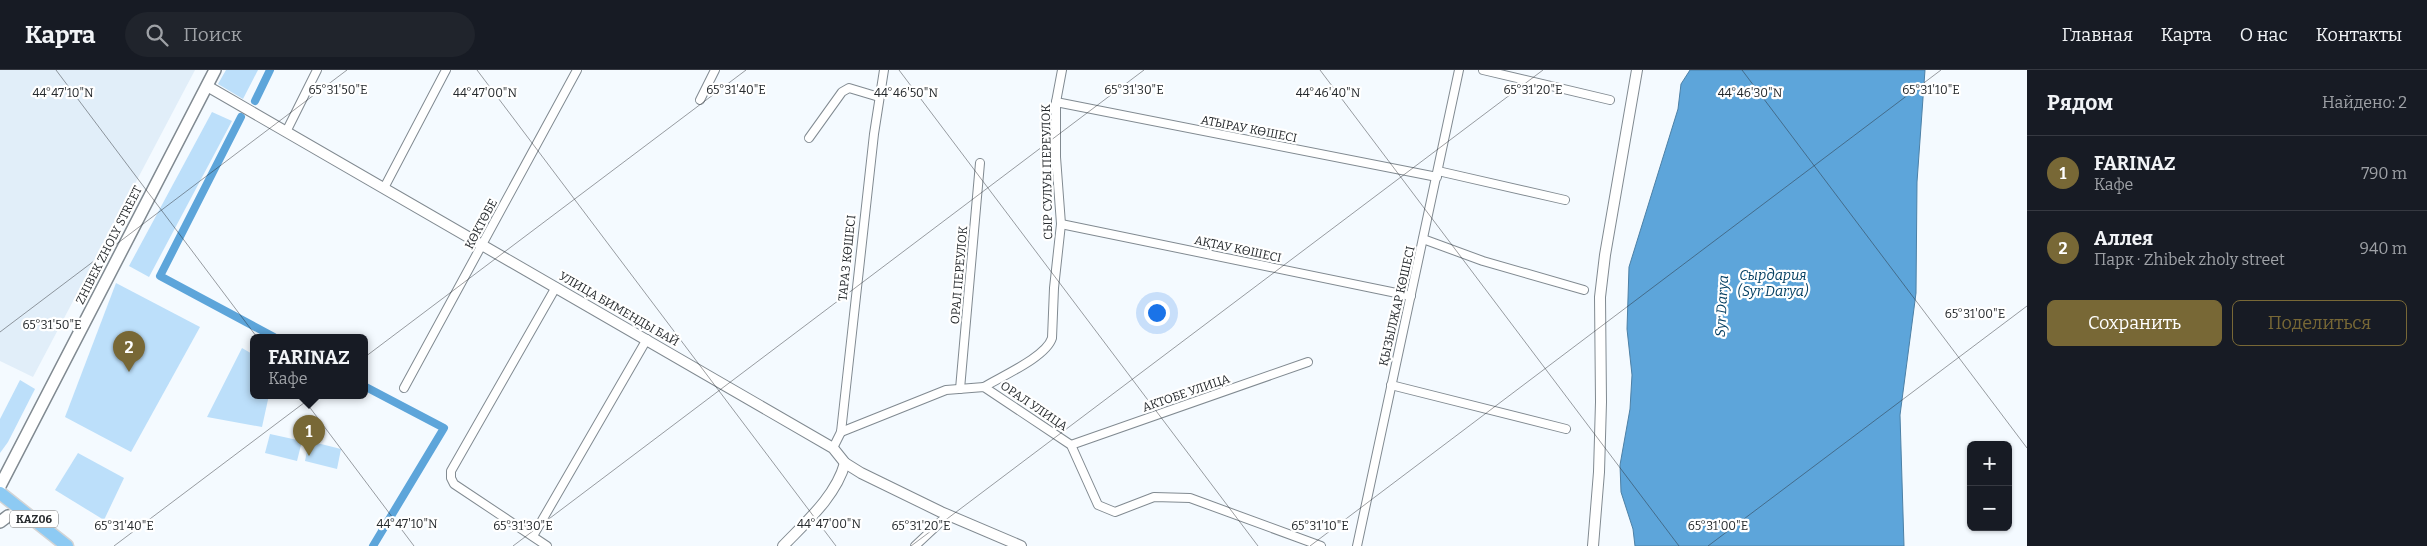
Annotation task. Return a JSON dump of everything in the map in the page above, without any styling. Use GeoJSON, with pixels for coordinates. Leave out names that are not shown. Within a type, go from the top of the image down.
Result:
{"type":"FeatureCollection","features":[{"type":"Feature","properties":{"kind":"main road","name":"ZHIBEK ZHOLY STREET"},"geometry":{"type":"LineString","coordinates":[[0,486],[215,70]]}},
{"type":"Feature","properties":{"kind":"main road","name":"KAZ06"},"geometry":{"type":"LineString","coordinates":[[0,493],[67,546]]}},
{"type":"Feature","properties":{"kind":"main road"},"geometry":{"type":"LineString","coordinates":[[0,522],[8,516],[26,514]]}},
{"type":"Feature","properties":{"kind":"street"},"geometry":{"type":"LineString","coordinates":[[286,132],[317,70]]}},
{"type":"Feature","properties":{"kind":"street"},"geometry":{"type":"LineString","coordinates":[[384,188],[446,70]]}},
{"type":"Feature","properties":{"kind":"street","name":"КӨКТӨБЕ"},"geometry":{"type":"LineString","coordinates":[[404,388],[577,70]]}},
{"type":"Feature","properties":{"kind":"street"},"geometry":{"type":"LineString","coordinates":[[700,100],[715,70]]}},
{"type":"Feature","properties":{"kind":"street","name":"ТАРАЗ КӨШЕСІ"},"geometry":{"type":"LineString","coordinates":[[833,448],[841,432],[879,97],[884,70]]}},
{"type":"Feature","properties":{"kind":"street","name":"СЫР СУЛУЫ ПЕРЕУЛОК"},"geometry":{"type":"LineString","coordinates":[[984,387],[1038,354],[1050,344],[1053,331],[1054,288],[1061,224],[1056,157],[1056,102],[1062,70]]}},
{"type":"Feature","properties":{"kind":"street","name":"ҚЫЗЫЛЖАР КӨШЕСІ"},"geometry":{"type":"LineString","coordinates":[[1357,546],[1459,70]]}},
{"type":"Feature","properties":{"kind":"street"},"geometry":{"type":"LineString","coordinates":[[1483,70],[1610,100]]}},
{"type":"Feature","properties":{"kind":"street"},"geometry":{"type":"LineString","coordinates":[[1592,546],[1601,402],[1600,297],[1605,255],[1637,70]]}},
{"type":"Feature","properties":{"kind":"street","name":"УЛИЦА БИМЕНДЫ БАЙ"},"geometry":{"type":"LineString","coordinates":[[207,86],[647,339],[783,421],[833,448],[845,463],[948,514],[1021,546]]}},
{"type":"Feature","properties":{"kind":"street"},"geometry":{"type":"LineString","coordinates":[[809,138],[842,92],[849,88],[879,97]]}},
{"type":"Feature","properties":{"kind":"street","name":"АТЫРАУ КӨШЕСІ"},"geometry":{"type":"LineString","coordinates":[[1056,102],[1438,174],[1565,200]]}},
{"type":"Feature","properties":{"kind":"street","name":"ОРАЛ ПЕРЕУЛОК"},"geometry":{"type":"LineString","coordinates":[[960,389],[980,163]]}},
{"type":"Feature","properties":{"kind":"street","name":"АҚТАУ КӨШЕСІ"},"geometry":{"type":"LineString","coordinates":[[1061,224],[1411,296]]}},
{"type":"Feature","properties":{"kind":"street"},"geometry":{"type":"LineString","coordinates":[[1423,239],[1483,261],[1584,290]]}},
{"type":"Feature","properties":{"kind":"street"},"geometry":{"type":"LineString","coordinates":[[548,546],[454,484],[451,478],[451,471],[556,287]]}},
{"type":"Feature","properties":{"kind":"street"},"geometry":{"type":"LineString","coordinates":[[533,536],[647,339]]}},
{"type":"Feature","properties":{"kind":"street","name":"АКТОБЕ УЛИЦА"},"geometry":{"type":"LineString","coordinates":[[1071,445],[1308,362]]}},
{"type":"Feature","properties":{"kind":"street"},"geometry":{"type":"LineString","coordinates":[[1391,385],[1566,429]]}},
{"type":"Feature","properties":{"kind":"street","name":"ОРАЛ УЛИЦА"},"geometry":{"type":"LineString","coordinates":[[841,432],[946,390],[984,387],[1071,445],[1098,505],[1114,512],[1154,497],[1190,498],[1320,546]]}},
{"type":"Feature","properties":{"kind":"street"},"geometry":{"type":"LineString","coordinates":[[783,546],[814,513],[836,484],[841,477],[845,463]]}},
{"type":"Feature","properties":{"kind":"street"},"geometry":{"type":"LineString","coordinates":[[916,546],[948,514]]}},
{"type":"Feature","properties":{"kind":"shaded area"},"geometry":{"type":"Polygon","coordinates":[[[0,70],[195,70],[33,377],[0,361],[0,70]]]}},
{"type":"Feature","properties":{"kind":"shaded area"},"geometry":{"type":"Polygon","coordinates":[[[226,70],[258,70],[243,99],[218,84],[226,70]]]}},
{"type":"Feature","properties":{"kind":"shaded area"},"geometry":{"type":"Polygon","coordinates":[[[212,112],[232,121],[149,277],[129,266],[212,112]]]}},
{"type":"Feature","properties":{"kind":"shaded area"},"geometry":{"type":"Polygon","coordinates":[[[116,283],[200,327],[131,452],[65,417],[116,283]]]}},
{"type":"Feature","properties":{"kind":"shaded area"},"geometry":{"type":"Polygon","coordinates":[[[242,348],[250,353],[250,399],[268,399],[262,427],[207,417],[242,348]]]}},
{"type":"Feature","properties":{"kind":"shaded area"},"geometry":{"type":"Polygon","coordinates":[[[20,380],[35,389],[8,442],[0,453],[0,419],[20,380]]]}},
{"type":"Feature","properties":{"kind":"shaded area"},"geometry":{"type":"Polygon","coordinates":[[[270,434],[302,441],[297,461],[265,453],[270,434]]]}},
{"type":"Feature","properties":{"kind":"shaded area"},"geometry":{"type":"Polygon","coordinates":[[[309,441],[341,449],[337,469],[305,461],[309,441]]]}},
{"type":"Feature","properties":{"kind":"shaded area"},"geometry":{"type":"Polygon","coordinates":[[[78,453],[124,478],[104,520],[55,490],[78,453]]]}},
{"type":"Feature","properties":{"kind":"water","name":"Сырдария (Syr Darya)"},"geometry":{"type":"Polygon","coordinates":[[[1690,70],[1925,70],[1917,182],[1916,293],[1900,415],[1904,546],[1635,546],[1633,529],[1621,492],[1620,465],[1630,409],[1632,375],[1627,329],[1629,267],[1678,109],[1681,84],[1690,70]]]}},
{"type":"Feature","properties":{"kind":"waterway"},"geometry":{"type":"LineString","coordinates":[[255,101],[270,70]]}},
{"type":"Feature","properties":{"kind":"waterway"},"geometry":{"type":"LineString","coordinates":[[241,117],[160,276],[268,334]]}},
{"type":"Feature","properties":{"kind":"waterway"},"geometry":{"type":"LineString","coordinates":[[368,388],[444,428],[373,546]]}},
{"type":"Feature","properties":{"kind":"place","name":"Аллея"},"geometry":{"type":"Point","coordinates":[129,372]}},
{"type":"Feature","properties":{"kind":"place","name":"FARINAZ"},"geometry":{"type":"Point","coordinates":[309,456]}},
{"type":"Feature","properties":{"kind":"water label","name":"Syr Darya"},"geometry":{"type":"Point","coordinates":[1722,306]}}]}
